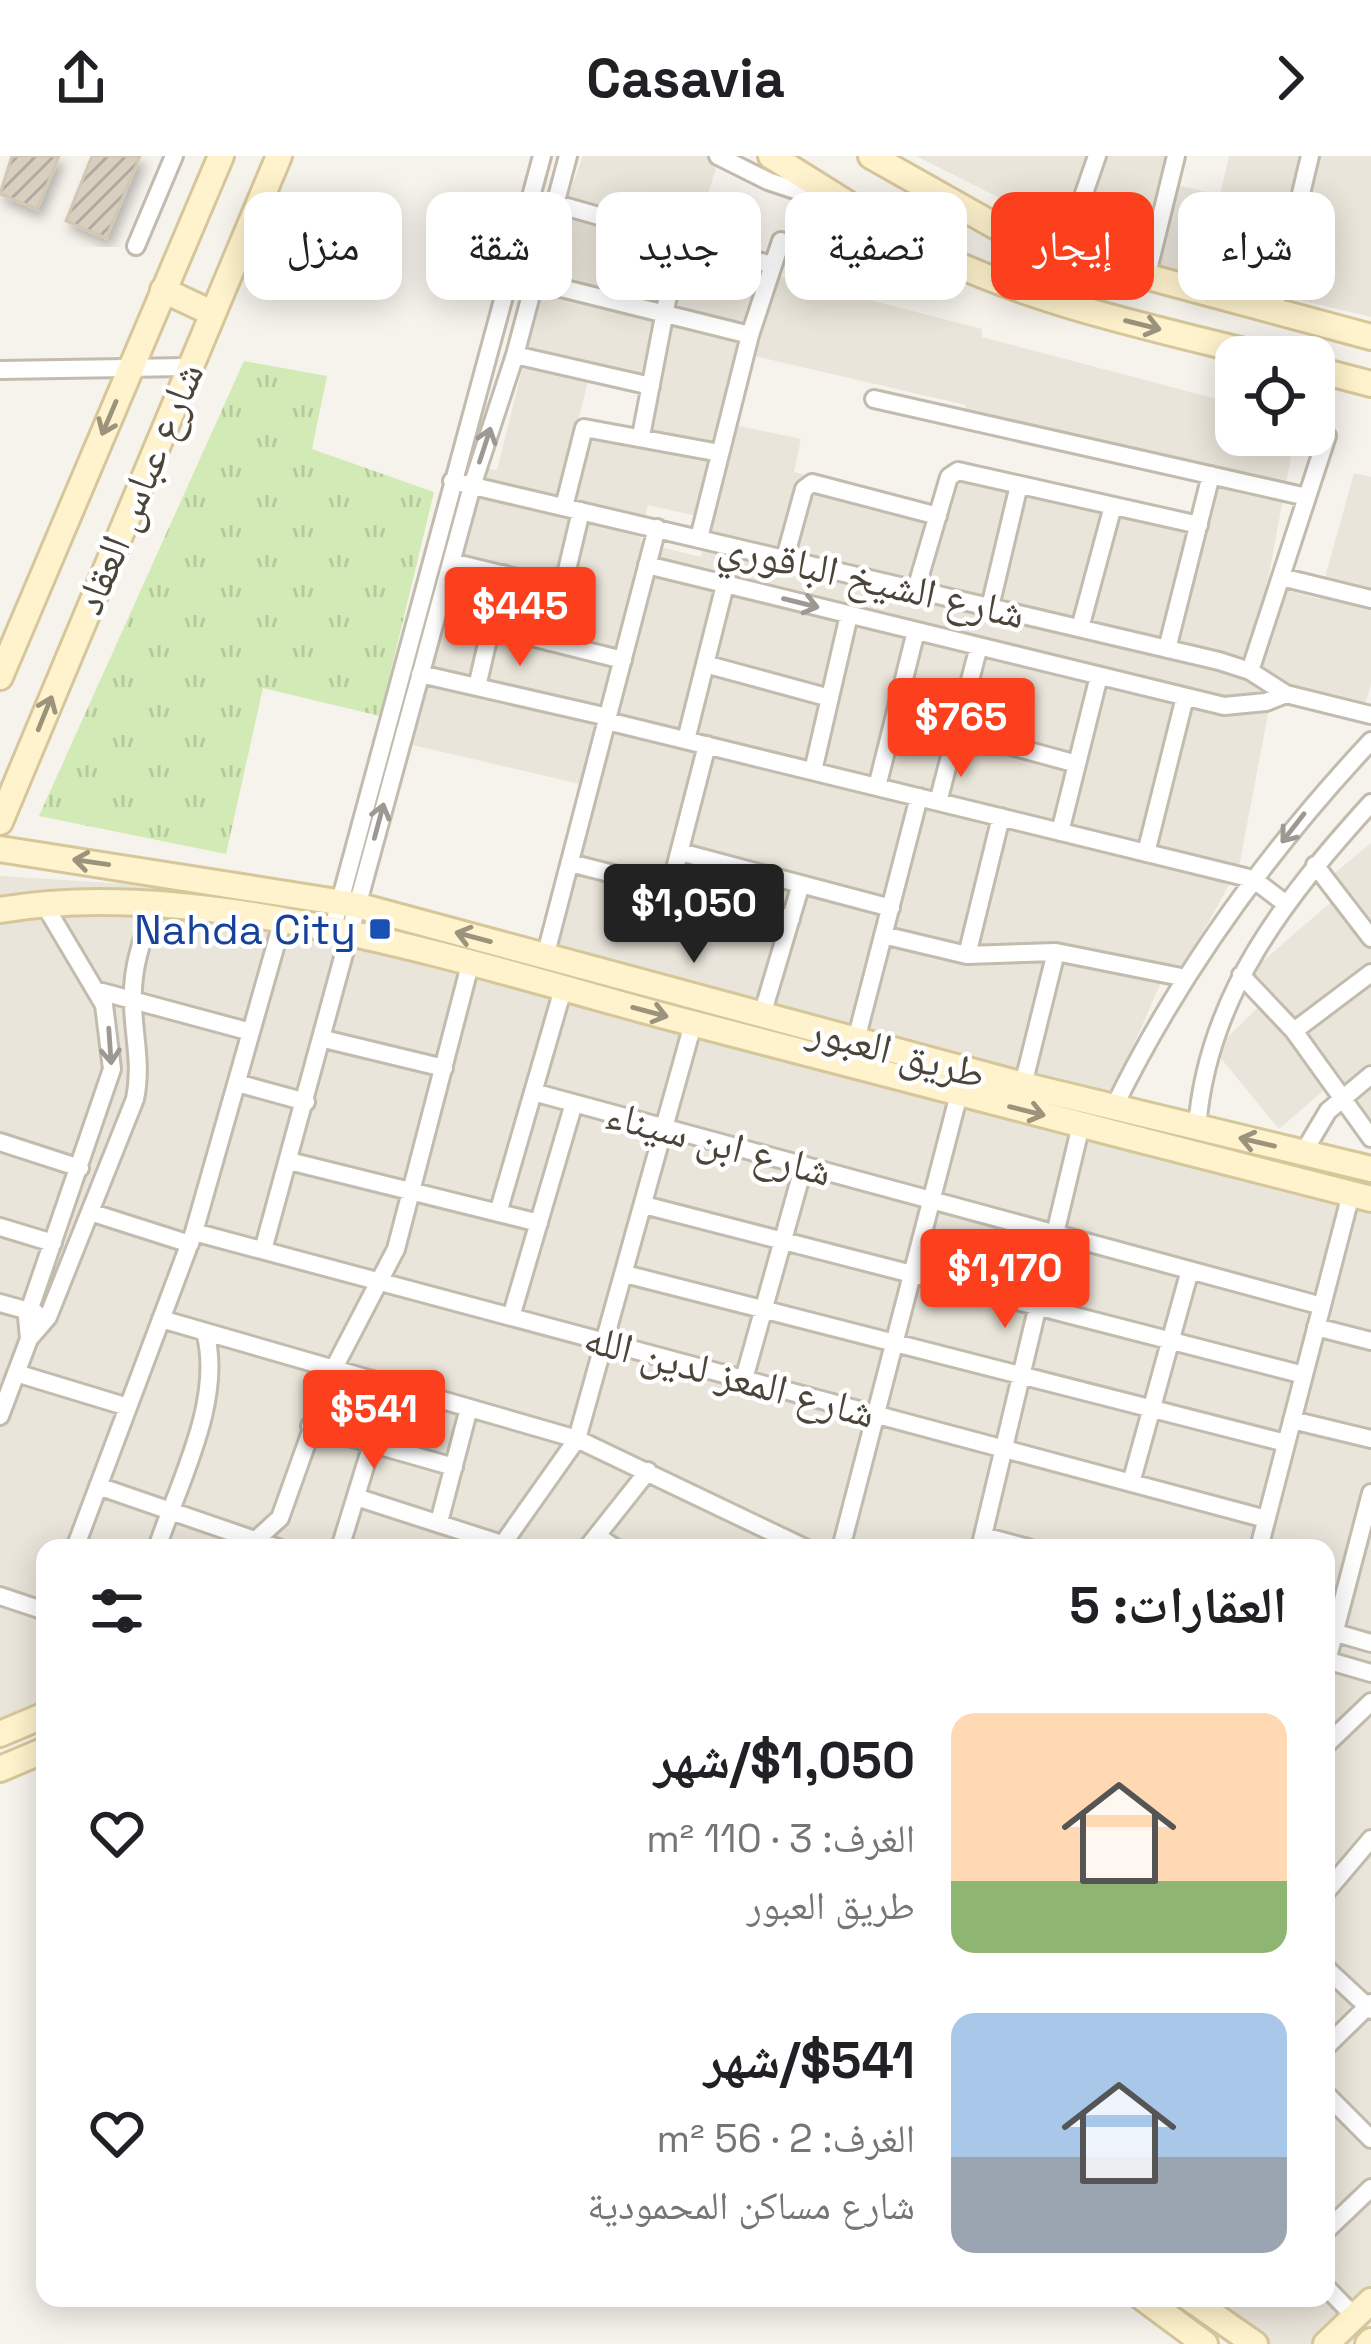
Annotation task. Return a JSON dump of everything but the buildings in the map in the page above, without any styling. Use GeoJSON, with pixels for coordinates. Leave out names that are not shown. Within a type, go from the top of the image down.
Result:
{"type":"FeatureCollection","features":[{"type":"Feature","properties":{"kind":"street"},"geometry":{"type":"LineString","coordinates":[[136,246],[174,156]]}},
{"type":"Feature","properties":{"kind":"street","name":"شارع عباس العقاد"},"geometry":{"type":"LineString","coordinates":[[0,677],[221,156]]}},
{"type":"Feature","properties":{"kind":"street","name":"شارع عباس العقاد"},"geometry":{"type":"LineString","coordinates":[[0,822],[279,156]]}},
{"type":"Feature","properties":{"kind":"street"},"geometry":{"type":"LineString","coordinates":[[263,1250],[324,1039],[341,932],[452,481],[542,156]]}},
{"type":"Feature","properties":{"kind":"street"},"geometry":{"type":"LineString","coordinates":[[557,192],[568,156]]}},
{"type":"Feature","properties":{"kind":"street"},"geometry":{"type":"LineString","coordinates":[[718,156],[801,192]]}},
{"type":"Feature","properties":{"kind":"street"},"geometry":{"type":"LineString","coordinates":[[772,156],[809,166],[839,192]]}},
{"type":"Feature","properties":{"kind":"street"},"geometry":{"type":"LineString","coordinates":[[871,156],[991,224]]}},
{"type":"Feature","properties":{"kind":"street"},"geometry":{"type":"LineString","coordinates":[[1085,192],[1097,156]]}},
{"type":"Feature","properties":{"kind":"street"},"geometry":{"type":"LineString","coordinates":[[1154,245],[1176,156]]}},
{"type":"Feature","properties":{"kind":"street"},"geometry":{"type":"LineString","coordinates":[[1273,311],[1310,156]]}},
{"type":"Feature","properties":{"kind":"street"},"geometry":{"type":"LineString","coordinates":[[699,538],[750,335],[781,241]]}},
{"type":"Feature","properties":{"kind":"street"},"geometry":{"type":"LineString","coordinates":[[761,262],[772,265]]}},
{"type":"Feature","properties":{"kind":"street"},"geometry":{"type":"LineString","coordinates":[[967,268],[1045,298],[1215,343]]}},
{"type":"Feature","properties":{"kind":"street"},"geometry":{"type":"LineString","coordinates":[[1154,280],[1371,337]]}},
{"type":"Feature","properties":{"kind":"street"},"geometry":{"type":"LineString","coordinates":[[164,290],[212,313]]}},
{"type":"Feature","properties":{"kind":"street"},"geometry":{"type":"LineString","coordinates":[[572,290],[750,335]]}},
{"type":"Feature","properties":{"kind":"street"},"geometry":{"type":"LineString","coordinates":[[348,904],[528,300]]}},
{"type":"Feature","properties":{"kind":"street"},"geometry":{"type":"LineString","coordinates":[[641,436],[667,300]]}},
{"type":"Feature","properties":{"kind":"street"},"geometry":{"type":"LineString","coordinates":[[515,355],[651,386]]}},
{"type":"Feature","properties":{"kind":"street"},"geometry":{"type":"LineString","coordinates":[[0,370],[187,367]]}},
{"type":"Feature","properties":{"kind":"street"},"geometry":{"type":"LineString","coordinates":[[1335,375],[1371,384]]}},
{"type":"Feature","properties":{"kind":"street"},"geometry":{"type":"LineString","coordinates":[[874,399],[1307,497]]}},
{"type":"Feature","properties":{"kind":"street"},"geometry":{"type":"LineString","coordinates":[[550,642],[563,589],[584,428],[720,453]]}},
{"type":"Feature","properties":{"kind":"street"},"geometry":{"type":"LineString","coordinates":[[1250,671],[1321,456]]}},
{"type":"Feature","properties":{"kind":"street"},"geometry":{"type":"LineString","coordinates":[[916,590],[955,472],[1199,525]]}},
{"type":"Feature","properties":{"kind":"street"},"geometry":{"type":"LineString","coordinates":[[1167,649],[1211,476]]}},
{"type":"Feature","properties":{"kind":"street","name":"شارع الشيخ الباقوري"},"geometry":{"type":"LineString","coordinates":[[452,481],[1167,649],[1250,671],[1286,694],[1371,715]]}},
{"type":"Feature","properties":{"kind":"street"},"geometry":{"type":"LineString","coordinates":[[785,558],[804,489],[812,482],[938,516]]}},
{"type":"Feature","properties":{"kind":"street"},"geometry":{"type":"LineString","coordinates":[[990,607],[1019,485]]}},
{"type":"Feature","properties":{"kind":"street"},"geometry":{"type":"LineString","coordinates":[[1080,628],[1113,506]]}},
{"type":"Feature","properties":{"kind":"street"},"geometry":{"type":"LineString","coordinates":[[545,957],[657,528]]}},
{"type":"Feature","properties":{"kind":"street"},"geometry":{"type":"LineString","coordinates":[[451,562],[563,589]]}},
{"type":"Feature","properties":{"kind":"street","name":"شارع الشيخ الباقوري"},"geometry":{"type":"LineString","coordinates":[[647,565],[1185,697],[1245,706],[1286,694]]}},
{"type":"Feature","properties":{"kind":"street"},"geometry":{"type":"LineString","coordinates":[[477,687],[503,574]]}},
{"type":"Feature","properties":{"kind":"street"},"geometry":{"type":"LineString","coordinates":[[1281,577],[1371,599]]}},
{"type":"Feature","properties":{"kind":"street"},"geometry":{"type":"LineString","coordinates":[[686,740],[725,585]]}},
{"type":"Feature","properties":{"kind":"street"},"geometry":{"type":"LineString","coordinates":[[813,771],[849,614]]}},
{"type":"Feature","properties":{"kind":"street"},"geometry":{"type":"LineString","coordinates":[[490,627],[623,660]]}},
{"type":"Feature","properties":{"kind":"street"},"geometry":{"type":"LineString","coordinates":[[877,787],[916,631]]}},
{"type":"Feature","properties":{"kind":"street"},"geometry":{"type":"LineString","coordinates":[[856,1040],[891,908],[956,731],[979,646]]}},
{"type":"Feature","properties":{"kind":"street"},"geometry":{"type":"LineString","coordinates":[[705,664],[830,698]]}},
{"type":"Feature","properties":{"kind":"street"},"geometry":{"type":"LineString","coordinates":[[420,674],[1253,879],[1286,904]]}},
{"type":"Feature","properties":{"kind":"street"},"geometry":{"type":"LineString","coordinates":[[1060,832],[1099,676]]}},
{"type":"Feature","properties":{"kind":"street"},"geometry":{"type":"LineString","coordinates":[[1146,853],[1185,697]]}},
{"type":"Feature","properties":{"kind":"street"},"geometry":{"type":"LineString","coordinates":[[956,731],[1077,764]]}},
{"type":"Feature","properties":{"kind":"street"},"geometry":{"type":"LineString","coordinates":[[1114,1107],[1186,978],[1253,879],[1371,741]]}},
{"type":"Feature","properties":{"kind":"street"},"geometry":{"type":"LineString","coordinates":[[670,888],[707,745]]}},
{"type":"Feature","properties":{"kind":"street"},"geometry":{"type":"LineString","coordinates":[[1196,1128],[1204,1063],[1241,975],[1315,865],[1371,803]]}},
{"type":"Feature","properties":{"kind":"street"},"geometry":{"type":"LineString","coordinates":[[967,955],[1001,817]]}},
{"type":"Feature","properties":{"kind":"street","name":"طريق العبور"},"geometry":{"type":"LineString","coordinates":[[0,849],[348,904],[1023,1085],[1371,1169]]}},
{"type":"Feature","properties":{"kind":"street"},"geometry":{"type":"LineString","coordinates":[[680,852],[891,908]]}},
{"type":"Feature","properties":{"kind":"street"},"geometry":{"type":"LineString","coordinates":[[570,862],[790,919]]}},
{"type":"Feature","properties":{"kind":"street"},"geometry":{"type":"LineString","coordinates":[[1315,865],[1371,938]]}},
{"type":"Feature","properties":{"kind":"street"},"geometry":{"type":"LineString","coordinates":[[762,1015],[801,884]]}},
{"type":"Feature","properties":{"kind":"street"},"geometry":{"type":"LineString","coordinates":[[29,1339],[29,1310],[112,1069],[109,1026],[95,991],[44,904]]}},
{"type":"Feature","properties":{"kind":"street","name":"طريق العبور"},"geometry":{"type":"LineString","coordinates":[[0,910],[44,904],[157,904],[341,932],[1361,1197]]}},
{"type":"Feature","properties":{"kind":"street"},"geometry":{"type":"LineString","coordinates":[[0,1416],[29,1339],[48,1317],[135,1099],[140,1062],[132,999],[139,950],[157,904]]}},
{"type":"Feature","properties":{"kind":"street"},"geometry":{"type":"LineString","coordinates":[[78,1539],[192,1238],[283,923]]}},
{"type":"Feature","properties":{"kind":"street"},"geometry":{"type":"LineString","coordinates":[[884,935],[967,955],[1056,952],[1186,978]]}},
{"type":"Feature","properties":{"kind":"street"},"geometry":{"type":"LineString","coordinates":[[1023,1085],[1056,952]]}},
{"type":"Feature","properties":{"kind":"street"},"geometry":{"type":"LineString","coordinates":[[257,1539],[280,1518],[333,1370],[381,1284],[412,1192],[470,965]]}},
{"type":"Feature","properties":{"kind":"street"},"geometry":{"type":"LineString","coordinates":[[1294,1031],[1371,973]]}},
{"type":"Feature","properties":{"kind":"street"},"geometry":{"type":"LineString","coordinates":[[1241,975],[1294,1031],[1371,1138]]}},
{"type":"Feature","properties":{"kind":"street"},"geometry":{"type":"LineString","coordinates":[[498,1213],[563,989]]}},
{"type":"Feature","properties":{"kind":"street"},"geometry":{"type":"LineString","coordinates":[[95,991],[251,1032]]}},
{"type":"Feature","properties":{"kind":"street"},"geometry":{"type":"LineString","coordinates":[[511,1539],[577,1439],[693,1024]]}},
{"type":"Feature","properties":{"kind":"street"},"geometry":{"type":"LineString","coordinates":[[324,1039],[444,1068]]}},
{"type":"Feature","properties":{"kind":"street"},"geometry":{"type":"LineString","coordinates":[[1303,1153],[1340,1099],[1371,1075]]}},
{"type":"Feature","properties":{"kind":"street"},"geometry":{"type":"LineString","coordinates":[[236,1084],[306,1102]]}},
{"type":"Feature","properties":{"kind":"street","name":"شارع ابن سيناء"},"geometry":{"type":"LineString","coordinates":[[533,1092],[1322,1306]]}},
{"type":"Feature","properties":{"kind":"street"},"geometry":{"type":"LineString","coordinates":[[843,1539],[959,1094]]}},
{"type":"Feature","properties":{"kind":"street"},"geometry":{"type":"LineString","coordinates":[[511,1317],[574,1103]]}},
{"type":"Feature","properties":{"kind":"street"},"geometry":{"type":"LineString","coordinates":[[982,1539],[1081,1125]]}},
{"type":"Feature","properties":{"kind":"street"},"geometry":{"type":"LineString","coordinates":[[0,1142],[80,1168]]}},
{"type":"Feature","properties":{"kind":"street"},"geometry":{"type":"LineString","coordinates":[[289,1161],[538,1223]]}},
{"type":"Feature","properties":{"kind":"street"},"geometry":{"type":"LineString","coordinates":[[744,1379],[804,1165]]}},
{"type":"Feature","properties":{"kind":"street"},"geometry":{"type":"LineString","coordinates":[[1260,1539],[1322,1306],[1361,1197]]}},
{"type":"Feature","properties":{"kind":"street"},"geometry":{"type":"LineString","coordinates":[[644,1205],[1304,1375]]}},
{"type":"Feature","properties":{"kind":"street","name":"شارع المعز لدين الله"},"geometry":{"type":"LineString","coordinates":[[90,1212],[263,1250],[1266,1519]]}},
{"type":"Feature","properties":{"kind":"street"},"geometry":{"type":"LineString","coordinates":[[0,1227],[53,1243]]}},
{"type":"Feature","properties":{"kind":"street"},"geometry":{"type":"LineString","coordinates":[[1131,1483],[1190,1270]]}},
{"type":"Feature","properties":{"kind":"street"},"geometry":{"type":"LineString","coordinates":[[625,1274],[1286,1443]]}},
{"type":"Feature","properties":{"kind":"street"},"geometry":{"type":"LineString","coordinates":[[0,1304],[48,1317]]}},
{"type":"Feature","properties":{"kind":"street"},"geometry":{"type":"LineString","coordinates":[[161,1318],[577,1439],[787,1539]]}},
{"type":"Feature","properties":{"kind":"street"},"geometry":{"type":"LineString","coordinates":[[1316,1327],[1371,1341]]}},
{"type":"Feature","properties":{"kind":"street"},"geometry":{"type":"LineString","coordinates":[[160,1539],[212,1373],[205,1332]]}},
{"type":"Feature","properties":{"kind":"street"},"geometry":{"type":"LineString","coordinates":[[9,1383],[128,1407]]}},
{"type":"Feature","properties":{"kind":"street"},"geometry":{"type":"LineString","coordinates":[[439,1522],[469,1408]]}},
{"type":"Feature","properties":{"kind":"street"},"geometry":{"type":"LineString","coordinates":[[1292,1420],[1371,1438]]}},
{"type":"Feature","properties":{"kind":"street"},"geometry":{"type":"LineString","coordinates":[[310,1426],[454,1467]]}},
{"type":"Feature","properties":{"kind":"street"},"geometry":{"type":"LineString","coordinates":[[343,1539],[372,1444]]}},
{"type":"Feature","properties":{"kind":"street"},"geometry":{"type":"LineString","coordinates":[[594,1539],[648,1471]]}},
{"type":"Feature","properties":{"kind":"street"},"geometry":{"type":"LineString","coordinates":[[98,1486],[236,1539]]}},
{"type":"Feature","properties":{"kind":"street"},"geometry":{"type":"LineString","coordinates":[[1335,1618],[1366,1533],[1371,1493]]}},
{"type":"Feature","properties":{"kind":"street"},"geometry":{"type":"LineString","coordinates":[[356,1497],[486,1539]]}},
{"type":"Feature","properties":{"kind":"street"},"geometry":{"type":"LineString","coordinates":[[763,1539],[769,1530]]}},
{"type":"Feature","properties":{"kind":"street"},"geometry":{"type":"LineString","coordinates":[[0,1596],[36,1608]]}},
{"type":"Feature","properties":{"kind":"street"},"geometry":{"type":"LineString","coordinates":[[1335,1633],[1371,1643]]}},
{"type":"Feature","properties":{"kind":"street"},"geometry":{"type":"LineString","coordinates":[[1335,1663],[1371,1673]]}},
{"type":"Feature","properties":{"kind":"street"},"geometry":{"type":"LineString","coordinates":[[1335,1736],[1371,1702]]}},
{"type":"Feature","properties":{"kind":"street"},"geometry":{"type":"LineString","coordinates":[[0,1734],[36,1719]]}},
{"type":"Feature","properties":{"kind":"street"},"geometry":{"type":"LineString","coordinates":[[0,1769],[36,1754]]}},
{"type":"Feature","properties":{"kind":"street"},"geometry":{"type":"LineString","coordinates":[[1335,1868],[1371,1839]]}},
{"type":"Feature","properties":{"kind":"street"},"geometry":{"type":"LineString","coordinates":[[1335,1976],[1370,2007],[1335,2039]]}},
{"type":"Feature","properties":{"kind":"street"},"geometry":{"type":"LineString","coordinates":[[1335,2104],[1371,2139]]}},
{"type":"Feature","properties":{"kind":"street"},"geometry":{"type":"LineString","coordinates":[[1335,2216],[1371,2188]]}},
{"type":"Feature","properties":{"kind":"street"},"geometry":{"type":"LineString","coordinates":[[1326,2344],[1362,2309],[1335,2292]]}},
{"type":"Feature","properties":{"kind":"street"},"geometry":{"type":"LineString","coordinates":[[1156,2307],[1205,2344]]}},
{"type":"Feature","properties":{"kind":"street"},"geometry":{"type":"LineString","coordinates":[[1202,2307],[1255,2344]]}},
{"type":"Feature","properties":{"kind":"shaded area"},"geometry":{"type":"Polygon","coordinates":[[[583,156],[720,156],[708,192],[596,192],[596,300],[761,300],[761,272],[785,278],[785,300],[870,300],[982,329],[982,337],[1215,398],[1215,456],[1291,456],[1267,585],[1319,599],[1354,473],[1371,477],[1371,684],[1362,716],[1272,693],[1239,867],[1183,968],[1168,966],[1112,1095],[540,946],[584,785],[404,743],[476,467],[497,470],[540,300],[572,300],[570,192],[583,156]],[[737,352],[712,461],[735,425],[801,439],[794,472],[945,511],[955,476],[1202,529],[1216,475],[965,416],[966,405],[737,352]],[[592,364],[576,430],[646,447],[660,380],[592,364]],[[648,505],[640,542],[701,557],[710,519],[648,505]],[[512,569],[498,625],[545,636],[559,581],[512,569]],[[677,843],[668,878],[801,911],[808,876],[677,843]]]}},
{"type":"Feature","properties":{"kind":"shaded area"},"geometry":{"type":"Polygon","coordinates":[[[916,156],[1183,156],[1177,185],[1207,192],[1178,192],[1178,271],[1154,265],[1154,192],[991,194],[916,156]]]}},
{"type":"Feature","properties":{"kind":"shaded area"},"geometry":{"type":"Polygon","coordinates":[[[1229,156],[1371,156],[1371,317],[1300,300],[1335,300],[1335,192],[1221,192],[1229,156]]]}},
{"type":"Feature","properties":{"kind":"shaded area"},"geometry":{"type":"Polygon","coordinates":[[[1371,843],[1371,1120],[1337,1079],[1279,1129],[1214,1050],[1269,997],[1250,972],[1343,892],[1331,876],[1371,843]]]}},
{"type":"Feature","properties":{"kind":"shaded area"},"geometry":{"type":"Polygon","coordinates":[[[0,876],[128,884],[284,908],[1371,1182],[1371,2323],[1350,2344],[1228,2344],[1177,2307],[1335,2307],[1335,1539],[36,1539],[36,1734],[0,1750],[0,876]]]}},
{"type":"Feature","properties":{"kind":"green space"},"geometry":{"type":"Polygon","coordinates":[[[244,361],[327,376],[312,449],[434,492],[380,716],[263,688],[226,854],[39,816],[244,361]]]}},
{"type":"Feature","properties":{"kind":"place","name":"Nahda City"},"geometry":{"type":"Point","coordinates":[380,929]}}]}
